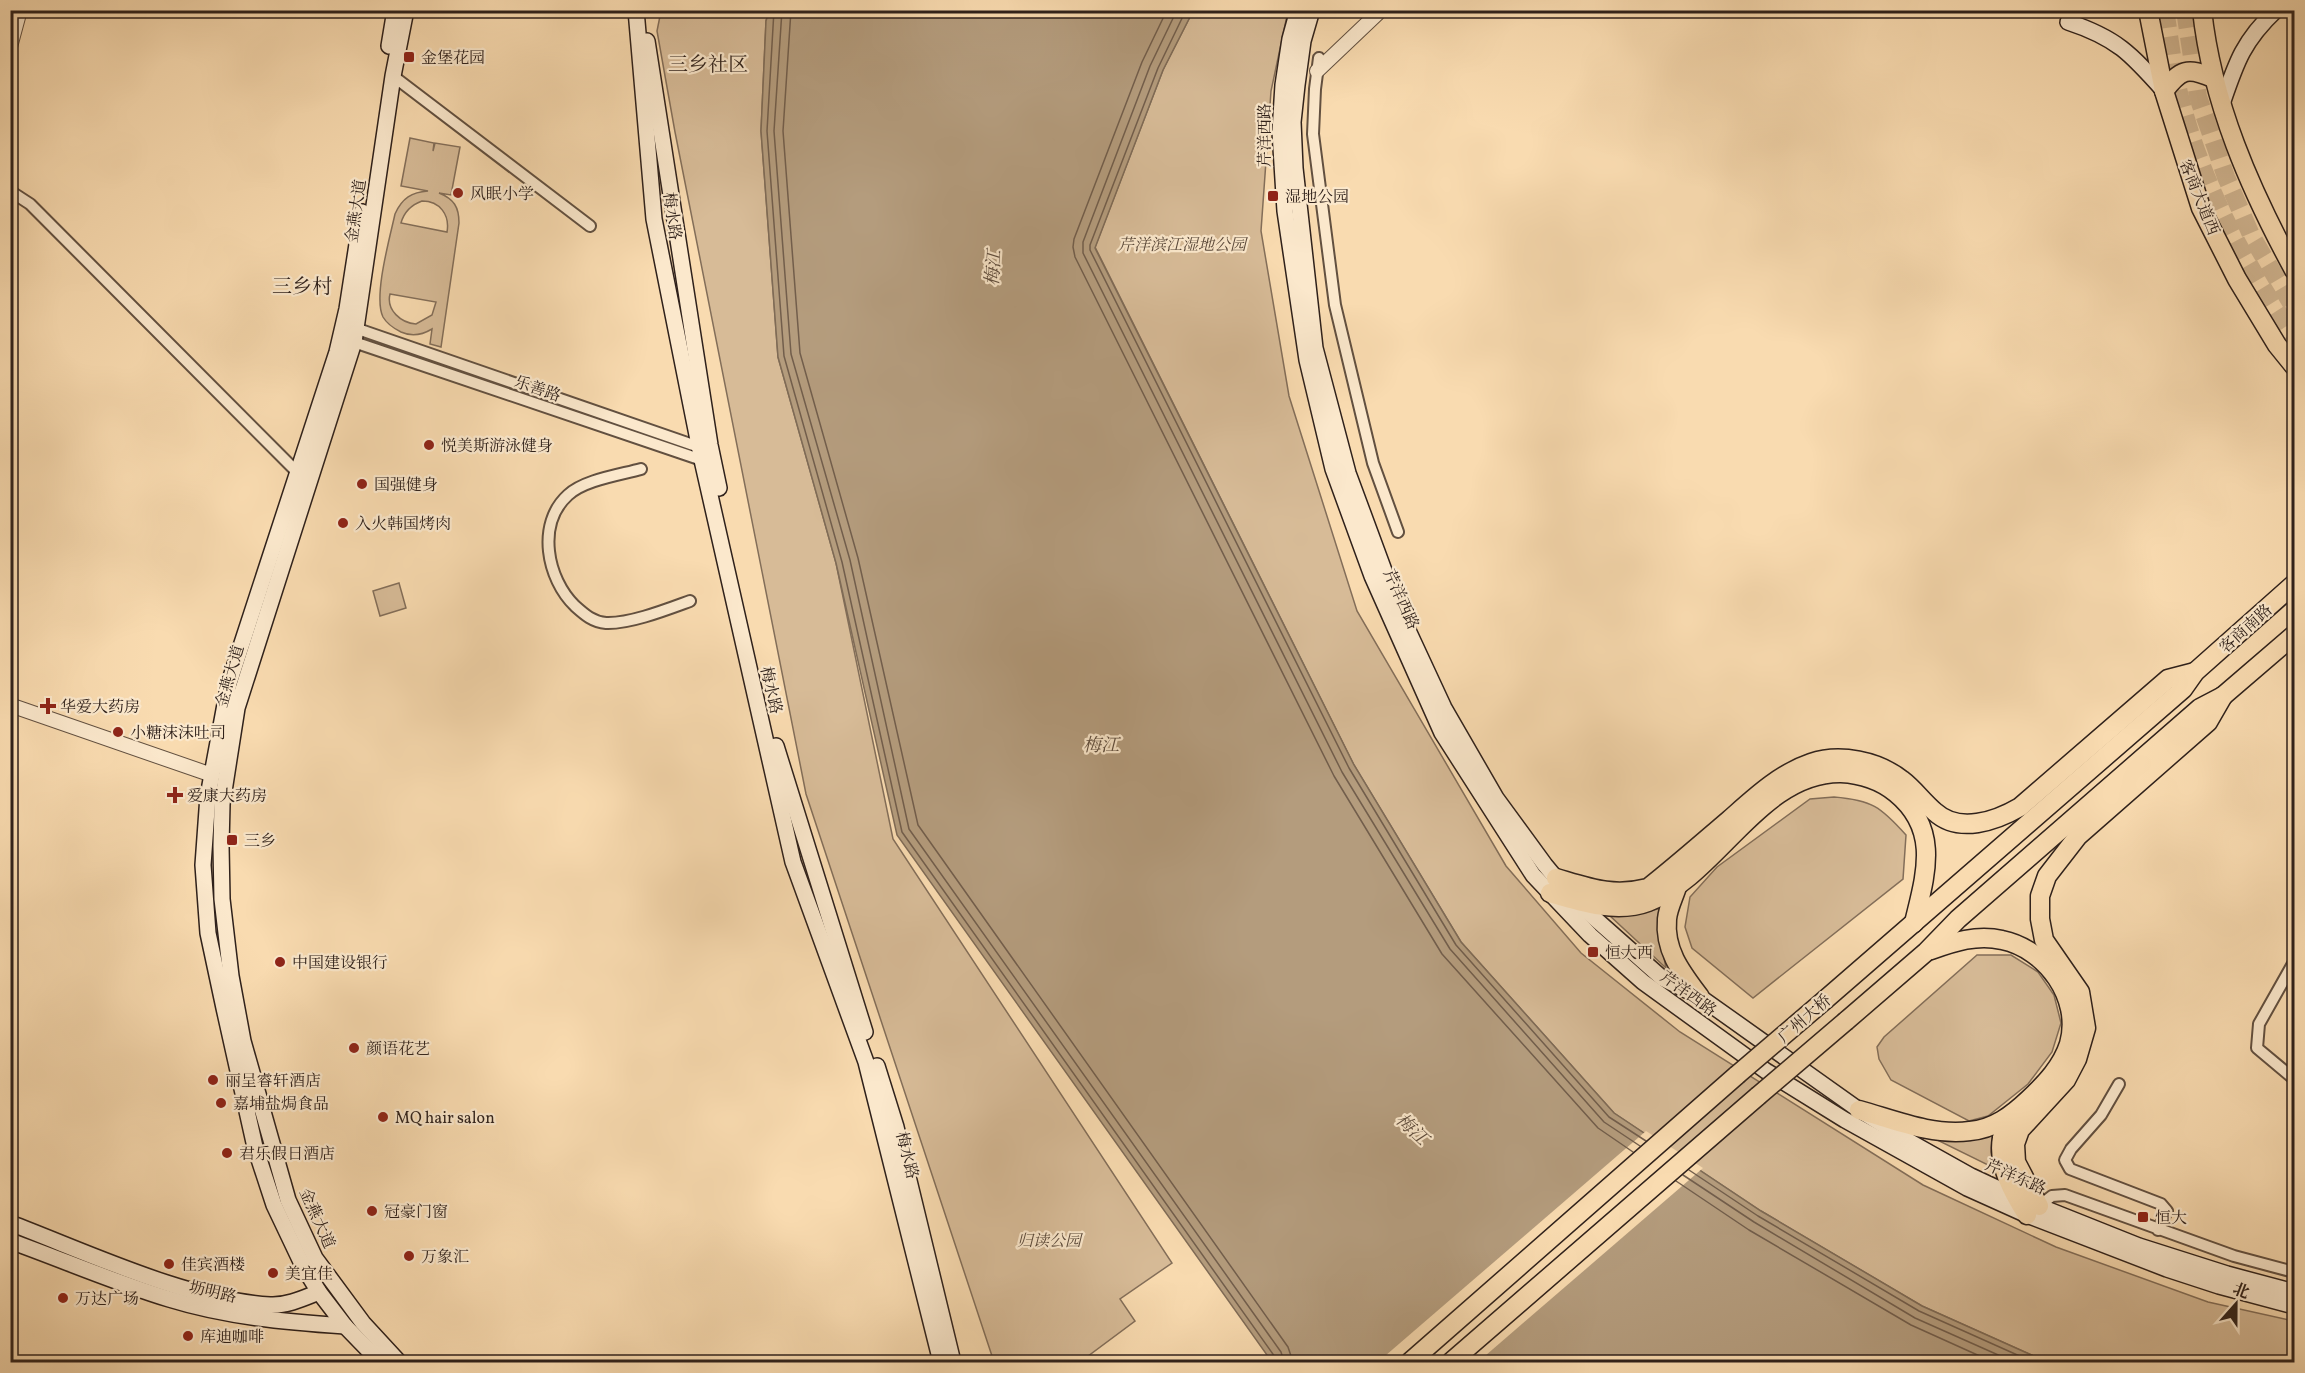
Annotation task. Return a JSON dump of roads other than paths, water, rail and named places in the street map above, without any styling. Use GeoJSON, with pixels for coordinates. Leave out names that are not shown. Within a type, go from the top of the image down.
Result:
{"type":"FeatureCollection","features":[{"type":"Feature","properties":{"kind":"highway","name":"客商大道西"},"geometry":{"type":"LineString","coordinates":[[2148,10],[2164,91],[2201,208],[2237,279],[2277,345],[2295,366]]}},
{"type":"Feature","properties":{"kind":"highway"},"geometry":{"type":"LineString","coordinates":[[2202,10],[2213,78],[2237,150],[2267,219],[2295,270]]}},
{"type":"Feature","properties":{"kind":"highway"},"geometry":{"type":"LineString","coordinates":[[2164,91],[2175,78],[2185,71],[2198,71],[2213,78]]}},
{"type":"Feature","properties":{"kind":"highway","name":"客商南路"},"geometry":{"type":"LineString","coordinates":[[2195,672],[2295,584]]}},
{"type":"Feature","properties":{"kind":"highway"},"geometry":{"type":"LineString","coordinates":[[2033,1210],[2016,1162],[2015,1144],[2020,1130],[2066,1080],[2077,1059],[2086,1028],[2080,992],[2044,940],[2040,918],[2040,896],[2048,876],[2078,836],[2208,722],[2223,696],[2295,635]]}},
{"type":"Feature","properties":{"kind":"highway"},"geometry":{"type":"LineString","coordinates":[[1553,886],[1628,893],[1648,888],[1769,786],[1792,771],[1813,762],[1833,759],[1856,760],[1879,766],[1902,779],[1936,814],[1957,824],[1980,823],[2002,817],[2020,807],[2168,679],[2195,672]]}},
{"type":"Feature","properties":{"kind":"highway","name":"广州大桥"},"geometry":{"type":"LineString","coordinates":[[1410,1362],[2183,689],[2195,672]]}},
{"type":"Feature","properties":{"kind":"highway","name":"广州大桥"},"geometry":{"type":"LineString","coordinates":[[1451,1362],[1846,1021],[1926,951],[1958,919],[2200,708],[2223,696]]}},
{"type":"Feature","properties":{"kind":"highway"},"geometry":{"type":"LineString","coordinates":[[1553,886],[1574,900],[1604,906],[1647,903],[1677,886],[1749,819],[1782,792],[1806,780],[1830,773],[1854,774],[1878,781],[1896,793],[1915,813],[1924,836],[1927,856],[1926,876],[1914,923]]}},
{"type":"Feature","properties":{"kind":"highway"},"geometry":{"type":"LineString","coordinates":[[1677,886],[1667,918],[1668,944],[1675,963],[1700,997]]}},
{"type":"Feature","properties":{"kind":"highway"},"geometry":{"type":"LineString","coordinates":[[1859,1110],[1941,1132],[1988,1128],[2012,1115],[2050,1078],[2061,1062],[2069,1043],[2071,1028],[2068,1004],[2060,980],[2046,963],[2025,948],[2002,940],[1978,938],[1958,941],[1926,951]]}},
{"type":"Feature","properties":{"kind":"highway"},"geometry":{"type":"LineString","coordinates":[[2012,1115],[2002,1135],[2001,1152],[2016,1197],[2033,1210]]}},
{"type":"Feature","properties":{"kind":"main road","name":"金燕大道"},"geometry":{"type":"LineString","coordinates":[[380,1362],[345,1326],[319,1292],[303,1266],[274,1205],[255,1147],[208,933],[203,865],[212,775],[229,683],[337,352],[347,309],[395,10]]}},
{"type":"Feature","properties":{"kind":"main road","name":"金燕大道"},"geometry":{"type":"LineString","coordinates":[[399,1362],[363,1323],[315,1258],[288,1200],[243,1041],[231,976],[222,899],[222,804],[237,708],[355,335],[393,76],[406,10]]}},
{"type":"Feature","properties":{"kind":"main road","name":"梅水路"},"geometry":{"type":"LineString","coordinates":[[636,10],[654,219],[764,708],[840,956],[896,1127],[953,1362]]}},
{"type":"Feature","properties":{"kind":"main road","name":"梅水路"},"geometry":{"type":"LineString","coordinates":[[646,10],[644,27],[706,452],[793,862],[866,1062],[941,1362]]}},
{"type":"Feature","properties":{"kind":"main road","name":"芹洋西路"},"geometry":{"type":"LineString","coordinates":[[1298,10],[1290,39],[1283,85],[1280,132],[1285,211],[1307,360],[1333,469],[1372,576],[1442,733],[1533,875],[1553,886]]}},
{"type":"Feature","properties":{"kind":"main road","name":"芹洋西路"},"geometry":{"type":"LineString","coordinates":[[1312,10],[1303,42],[1293,122],[1295,168],[1316,348],[1348,473],[1399,610],[1444,708],[1497,798],[1553,886],[1590,935],[1644,982],[1766,1071]]}},
{"type":"Feature","properties":{"kind":"main road"},"geometry":{"type":"LineString","coordinates":[[2222,104],[2245,45],[2257,28],[2276,10]]}},
{"type":"Feature","properties":{"kind":"main road"},"geometry":{"type":"LineString","coordinates":[[2068,22],[2095,31],[2130,53],[2164,91]]}},
{"type":"Feature","properties":{"kind":"main road","name":"芹洋西路"},"geometry":{"type":"LineString","coordinates":[[1574,900],[1662,978],[1700,997],[1750,1034]]}},
{"type":"Feature","properties":{"kind":"main road","name":"芹洋东路"},"geometry":{"type":"LineString","coordinates":[[1750,1034],[1859,1110],[1912,1143],[1971,1176],[2016,1197]]}},
{"type":"Feature","properties":{"kind":"main road","name":"芹洋东路"},"geometry":{"type":"LineString","coordinates":[[1766,1071],[1845,1120],[1967,1188],[2227,1274],[2295,1292]]}},
{"type":"Feature","properties":{"kind":"main road","name":"芹洋东路"},"geometry":{"type":"LineString","coordinates":[[2033,1210],[2167,1269],[2219,1286],[2295,1306]]}},
{"type":"Feature","properties":{"kind":"main road","name":"坜明路"},"geometry":{"type":"LineString","coordinates":[[10,1223],[169,1283],[225,1298],[272,1305],[296,1301],[319,1292]]}},
{"type":"Feature","properties":{"kind":"main road","name":"坜明路"},"geometry":{"type":"LineString","coordinates":[[10,1241],[170,1299],[224,1313],[264,1320],[345,1326]]}},
{"type":"Feature","properties":{"kind":"street"},"geometry":{"type":"LineString","coordinates":[[10,47],[20,10]]}},
{"type":"Feature","properties":{"kind":"street"},"geometry":{"type":"LineString","coordinates":[[1378,13],[1318,65],[1313,134],[1335,305],[1373,463],[1398,532]]}},
{"type":"Feature","properties":{"kind":"street"},"geometry":{"type":"LineString","coordinates":[[393,76],[590,226]]}},
{"type":"Feature","properties":{"kind":"street"},"geometry":{"type":"LineString","coordinates":[[10,191],[30,204],[298,473]]}},
{"type":"Feature","properties":{"kind":"street","name":"乐善路"},"geometry":{"type":"LineString","coordinates":[[355,335],[706,452]]}},
{"type":"Feature","properties":{"kind":"street"},"geometry":{"type":"LineString","coordinates":[[640,469],[592,482],[568,494],[555,512],[549,538],[549,558],[555,579],[570,600],[589,618],[607,623],[648,616],[690,602]]}},
{"type":"Feature","properties":{"kind":"street"},"geometry":{"type":"LineString","coordinates":[[10,705],[212,775]]}},
{"type":"Feature","properties":{"kind":"street"},"geometry":{"type":"LineString","coordinates":[[2295,962],[2259,1024],[2257,1048],[2295,1079]]}},
{"type":"Feature","properties":{"kind":"street"},"geometry":{"type":"LineString","coordinates":[[2119,1084],[2101,1115],[2071,1149],[2065,1160],[2070,1169],[2161,1204],[2167,1211],[2158,1230]]}},
{"type":"Feature","properties":{"kind":"street"},"geometry":{"type":"LineString","coordinates":[[2033,1210],[2052,1196],[2065,1195],[2234,1256],[2295,1272]]}},
{"type":"Feature","properties":{"kind":"water","name":"梅江"},"geometry":{"type":"Polygon","coordinates":[[[769,11],[1193,11],[1163,70],[1095,248],[1354,765],[1461,942],[1614,1113],[1761,1211],[1922,1306],[2047,1362],[1272,1362],[897,835],[836,563],[778,357],[761,131],[766,21],[769,11]]]}},
{"type":"Feature","properties":{"kind":"tunnel"},"geometry":{"type":"LineString","coordinates":[[2165,10],[2180,97],[2200,161],[2226,222],[2258,280],[2294,336]]}},
{"type":"Feature","properties":{"kind":"tunnel"},"geometry":{"type":"LineString","coordinates":[[2185,10],[2198,97],[2226,177],[2252,237],[2294,308]]}},
{"type":"Feature","properties":{"kind":"place","name":"金堡花园"},"geometry":{"type":"Point","coordinates":[409,57]}},
{"type":"Feature","properties":{"kind":"place","name":"风眠小学"},"geometry":{"type":"Point","coordinates":[458,193]}},
{"type":"Feature","properties":{"kind":"place","name":"湿地公园"},"geometry":{"type":"Point","coordinates":[1273,196]}},
{"type":"Feature","properties":{"kind":"place","name":"悦美斯游泳健身"},"geometry":{"type":"Point","coordinates":[429,445]}},
{"type":"Feature","properties":{"kind":"place","name":"国强健身"},"geometry":{"type":"Point","coordinates":[362,484]}},
{"type":"Feature","properties":{"kind":"place","name":"入火韩国烤肉"},"geometry":{"type":"Point","coordinates":[343,523]}},
{"type":"Feature","properties":{"kind":"place","name":"华爱大药房"},"geometry":{"type":"Point","coordinates":[48,706]}},
{"type":"Feature","properties":{"kind":"place","name":"小糖沫沫吐司"},"geometry":{"type":"Point","coordinates":[118,732]}},
{"type":"Feature","properties":{"kind":"place","name":"爱康大药房"},"geometry":{"type":"Point","coordinates":[175,795]}},
{"type":"Feature","properties":{"kind":"place","name":"三乡"},"geometry":{"type":"Point","coordinates":[232,840]}},
{"type":"Feature","properties":{"kind":"place","name":"恒大西"},"geometry":{"type":"Point","coordinates":[1593,952]}},
{"type":"Feature","properties":{"kind":"place","name":"中国建设银行"},"geometry":{"type":"Point","coordinates":[280,962]}},
{"type":"Feature","properties":{"kind":"place","name":"颜语花艺"},"geometry":{"type":"Point","coordinates":[354,1048]}},
{"type":"Feature","properties":{"kind":"place","name":"丽呈睿轩酒店"},"geometry":{"type":"Point","coordinates":[213,1080]}},
{"type":"Feature","properties":{"kind":"place","name":"嘉埔盐焗食品"},"geometry":{"type":"Point","coordinates":[221,1103]}},
{"type":"Feature","properties":{"kind":"place","name":"MQ hair salon"},"geometry":{"type":"Point","coordinates":[383,1117]}},
{"type":"Feature","properties":{"kind":"place","name":"君乐假日酒店"},"geometry":{"type":"Point","coordinates":[227,1153]}},
{"type":"Feature","properties":{"kind":"place","name":"冠豪门窗"},"geometry":{"type":"Point","coordinates":[372,1211]}},
{"type":"Feature","properties":{"kind":"place","name":"恒大"},"geometry":{"type":"Point","coordinates":[2143,1217]}},
{"type":"Feature","properties":{"kind":"place","name":"万象汇"},"geometry":{"type":"Point","coordinates":[409,1256]}},
{"type":"Feature","properties":{"kind":"place","name":"佳宾酒楼"},"geometry":{"type":"Point","coordinates":[169,1264]}},
{"type":"Feature","properties":{"kind":"place","name":"美宜佳"},"geometry":{"type":"Point","coordinates":[273,1273]}},
{"type":"Feature","properties":{"kind":"place","name":"万达广场"},"geometry":{"type":"Point","coordinates":[63,1298]}},
{"type":"Feature","properties":{"kind":"place","name":"库迪咖啡"},"geometry":{"type":"Point","coordinates":[188,1336]}},
{"type":"Feature","properties":{"kind":"district","name":"三乡社区"},"geometry":{"type":"Point","coordinates":[708,64]}},
{"type":"Feature","properties":{"kind":"district","name":"三乡村"},"geometry":{"type":"Point","coordinates":[302,286]}},
{"type":"Feature","properties":{"kind":"park label","name":"芹洋滨江湿地公园"},"geometry":{"type":"Point","coordinates":[1182,244]}},
{"type":"Feature","properties":{"kind":"park label","name":"归读公园"},"geometry":{"type":"Point","coordinates":[1049,1240]}}]}
